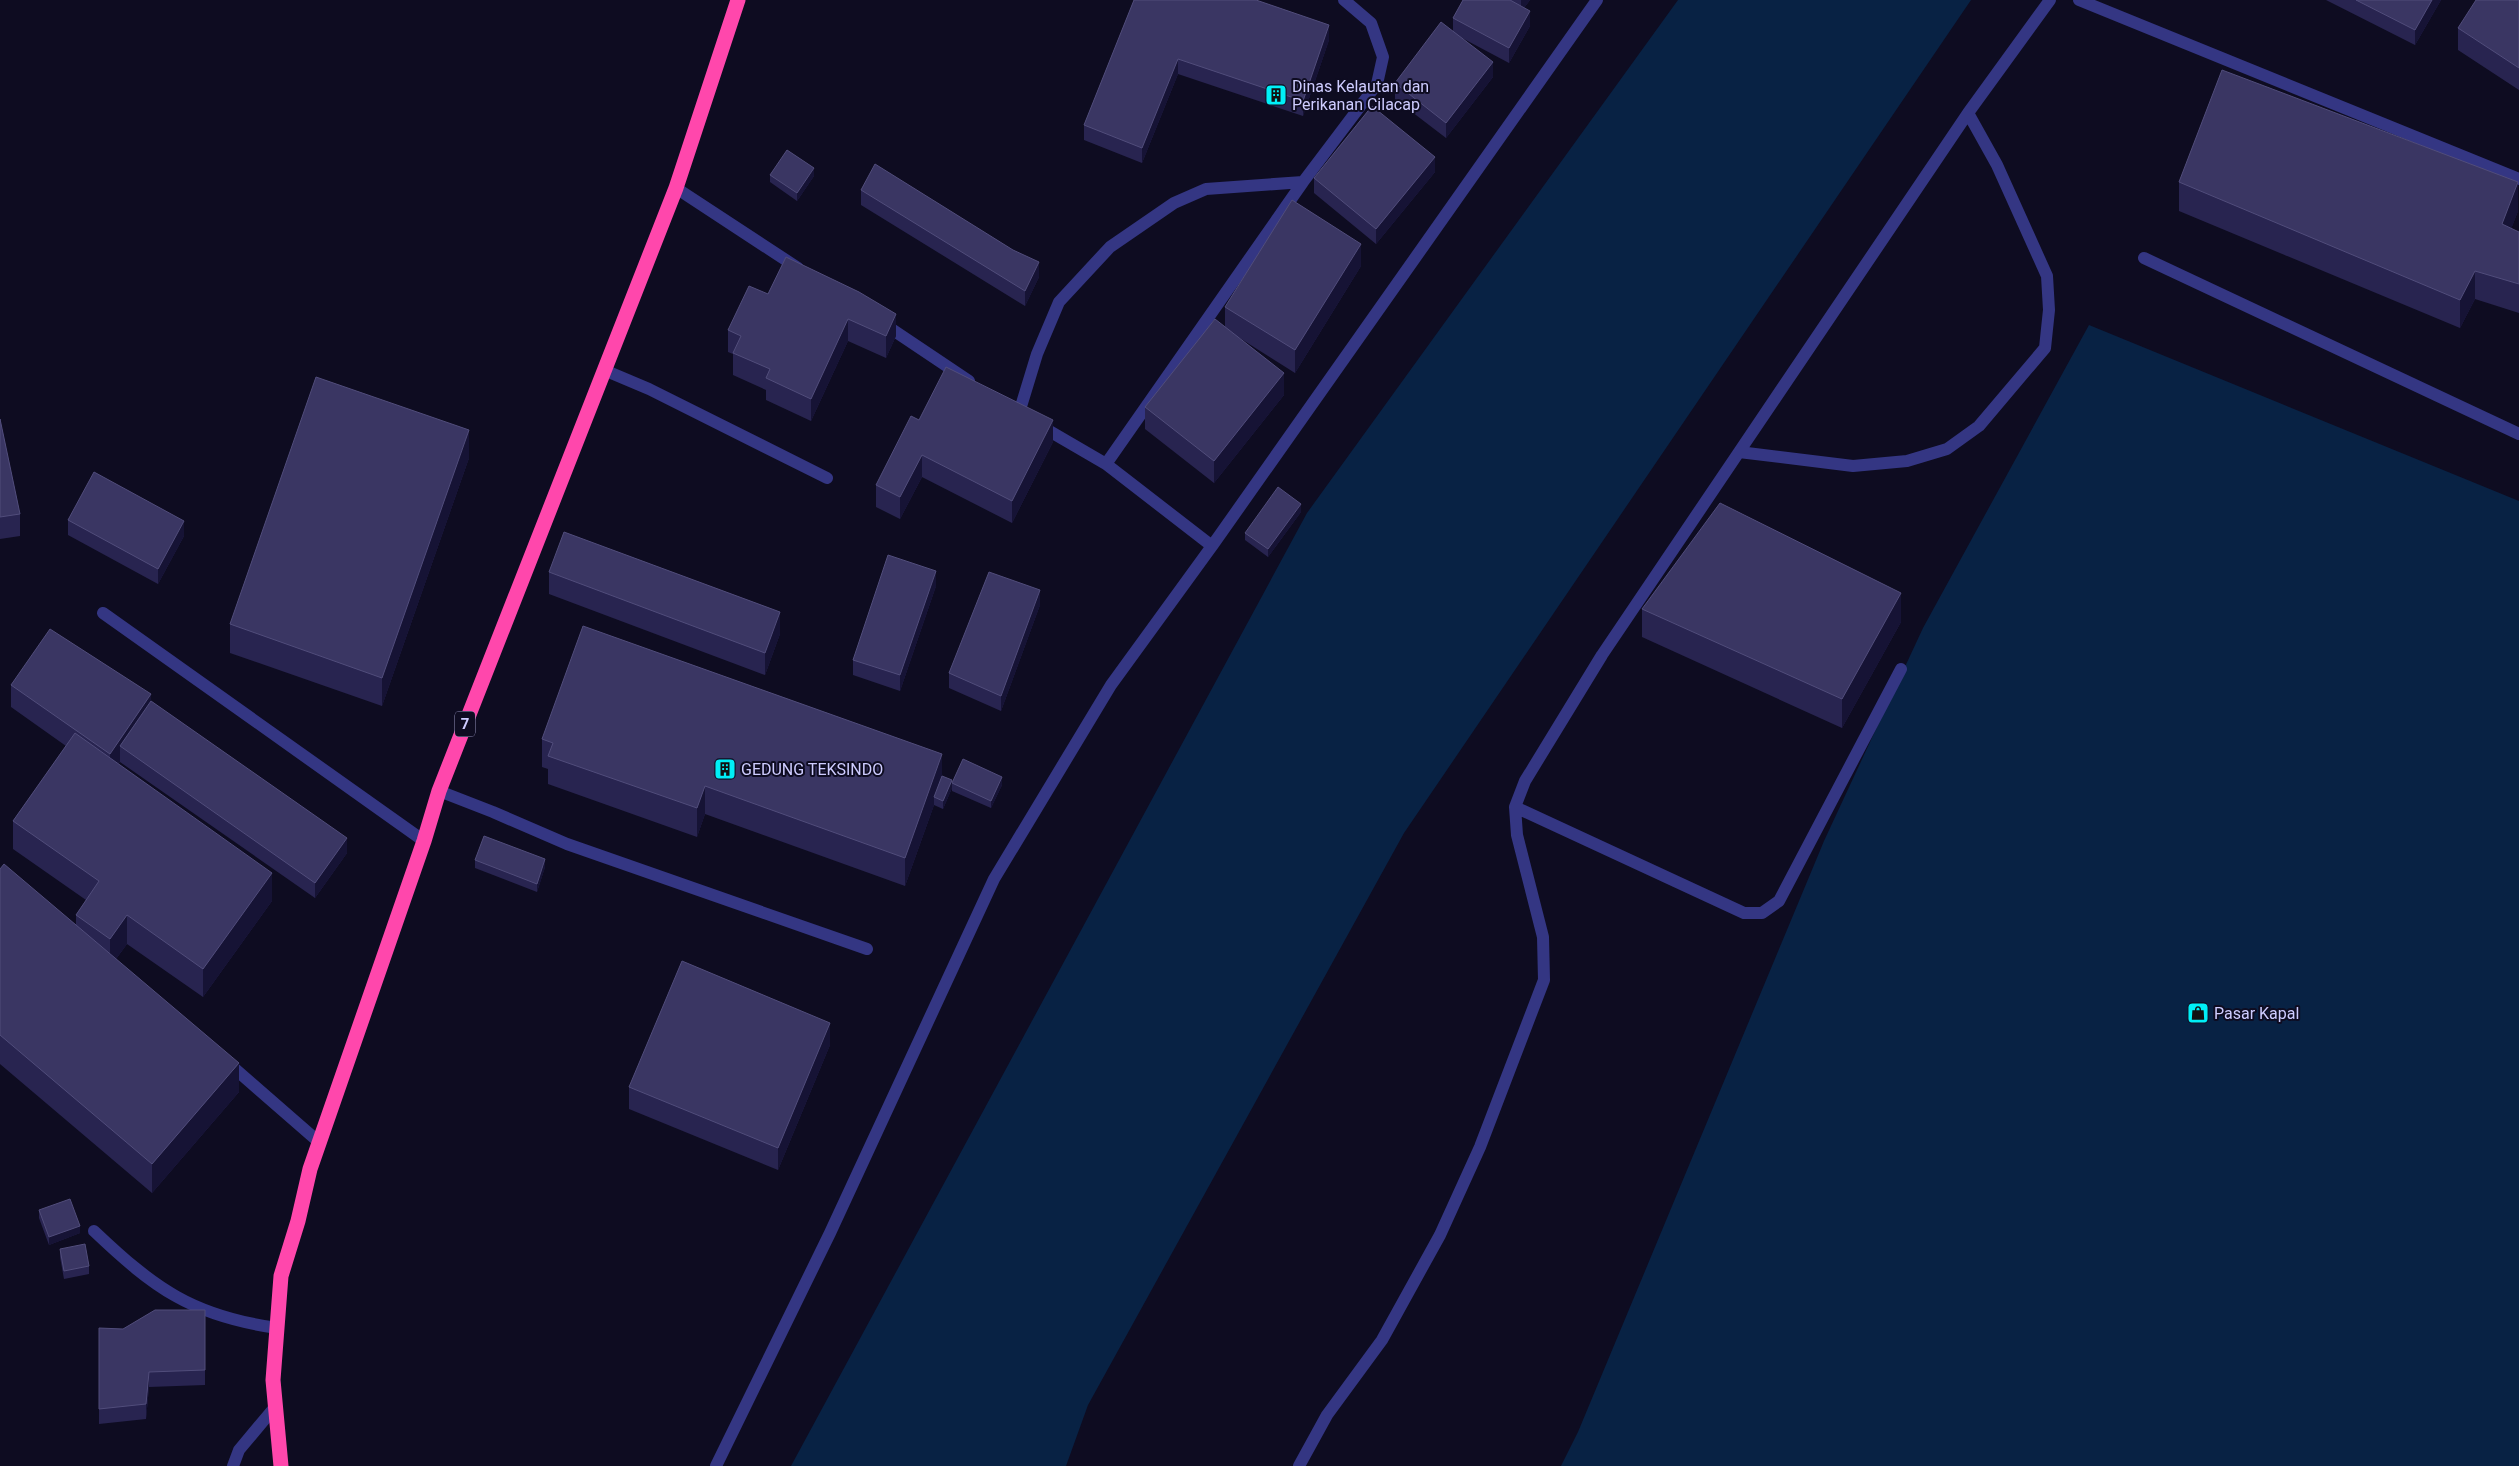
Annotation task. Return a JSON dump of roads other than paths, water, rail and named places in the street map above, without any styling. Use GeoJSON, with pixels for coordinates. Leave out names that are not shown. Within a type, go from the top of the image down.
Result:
{"type":"FeatureCollection","features":[{"type":"Feature","properties":{"kind":"highway","name":"7"},"geometry":{"type":"LineString","coordinates":[[281,1466],[274,1380],[281,1276],[298,1221],[310,1169],[424,841],[439,791],[676,188],[738,0]]}},
{"type":"Feature","properties":{"kind":"street"},"geometry":{"type":"LineString","coordinates":[[1106,464],[1303,182],[1377,84],[1383,57],[1371,23],[1344,0]]}},
{"type":"Feature","properties":{"kind":"street"},"geometry":{"type":"LineString","coordinates":[[716,1466],[830,1232],[994,879],[1111,685],[1212,546],[1596,0]]}},
{"type":"Feature","properties":{"kind":"street"},"geometry":{"type":"LineString","coordinates":[[1299,1466],[1327,1415],[1382,1340],[1440,1235],[1480,1147],[1544,980],[1543,937],[1517,835],[1515,807],[1525,781],[1602,655],[1968,113],[2050,0]]}},
{"type":"Feature","properties":{"kind":"street"},"geometry":{"type":"LineString","coordinates":[[2079,0],[2519,179]]}},
{"type":"Feature","properties":{"kind":"street"},"geometry":{"type":"LineString","coordinates":[[1739,452],[1854,466],[1908,461],[1947,449],[1979,426],[2045,348],[2049,310],[2047,276],[1996,165],[1968,113]]}},
{"type":"Feature","properties":{"kind":"street"},"geometry":{"type":"LineString","coordinates":[[1212,546],[1106,464],[1014,410],[1059,302],[1110,247],[1174,203],[1206,189],[1303,182]]}},
{"type":"Feature","properties":{"kind":"street"},"geometry":{"type":"LineString","coordinates":[[676,188],[806,274]]}},
{"type":"Feature","properties":{"kind":"street"},"geometry":{"type":"LineString","coordinates":[[2144,258],[2519,434]]}},
{"type":"Feature","properties":{"kind":"street"},"geometry":{"type":"LineString","coordinates":[[872,317],[978,386]]}},
{"type":"Feature","properties":{"kind":"street"},"geometry":{"type":"LineString","coordinates":[[604,370],[649,390],[827,478]]}},
{"type":"Feature","properties":{"kind":"street"},"geometry":{"type":"LineString","coordinates":[[103,613],[424,841]]}},
{"type":"Feature","properties":{"kind":"street"},"geometry":{"type":"LineString","coordinates":[[1515,807],[1744,912],[1762,912],[1778,901],[1901,669]]}},
{"type":"Feature","properties":{"kind":"street"},"geometry":{"type":"LineString","coordinates":[[439,791],[494,812],[567,844],[867,949]]}},
{"type":"Feature","properties":{"kind":"street"},"geometry":{"type":"LineString","coordinates":[[214,1050],[320,1143]]}},
{"type":"Feature","properties":{"kind":"street"},"geometry":{"type":"LineString","coordinates":[[94,1231],[159,1288],[189,1305],[248,1324],[277,1328]]}},
{"type":"Feature","properties":{"kind":"street"},"geometry":{"type":"LineString","coordinates":[[233,1466],[239,1450],[276,1407]]}},
{"type":"Feature","properties":{"kind":"water"},"geometry":{"type":"Polygon","coordinates":[[[1678,0],[1971,0],[1404,833],[1088,1405],[1066,1466],[791,1466],[1307,513],[1678,0]]]}},
{"type":"Feature","properties":{"kind":"water"},"geometry":{"type":"Polygon","coordinates":[[[2089,325],[2519,501],[2519,1466],[1561,1466],[1578,1432],[1824,841],[1923,628],[2089,325]]]}},
{"type":"Feature","properties":{"kind":"place","name":"Dinas Kelautan dan Perikanan Cilacap"},"geometry":{"type":"Point","coordinates":[1276,95]}},
{"type":"Feature","properties":{"kind":"place","name":"GEDUNG TEKSINDO"},"geometry":{"type":"Point","coordinates":[725,769]}},
{"type":"Feature","properties":{"kind":"place","name":"Pasar Kapal"},"geometry":{"type":"Point","coordinates":[2198,1013]}}]}
